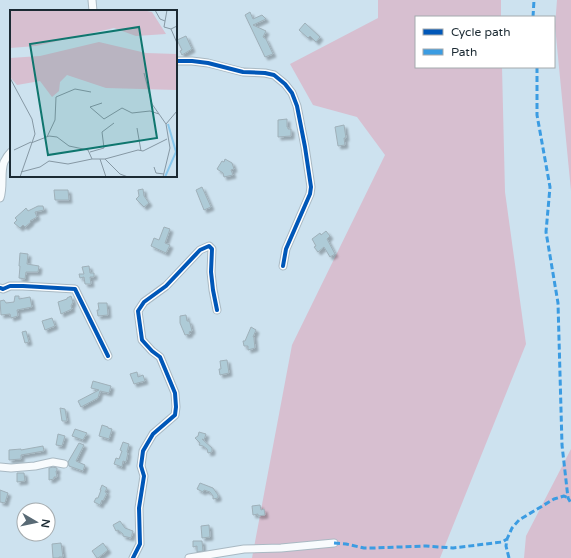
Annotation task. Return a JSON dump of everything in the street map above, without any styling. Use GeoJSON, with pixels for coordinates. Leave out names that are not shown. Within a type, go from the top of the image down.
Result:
{"type":"FeatureCollection","features":[{"type":"Feature","properties":{"kind":"street"},"geometry":{"type":"LineString","coordinates":[[92,0],[94,10]]}},
{"type":"Feature","properties":{"kind":"street"},"geometry":{"type":"LineString","coordinates":[[177,61],[208,63],[243,72],[274,75],[285,84],[292,93],[300,120],[311,187],[310,194],[286,249],[283,266]]}},
{"type":"Feature","properties":{"kind":"street"},"geometry":{"type":"LineString","coordinates":[[0,198],[3,164],[10,154]]}},
{"type":"Feature","properties":{"kind":"street"},"geometry":{"type":"LineString","coordinates":[[133,558],[140,544],[139,508],[144,476],[141,466],[143,452],[154,434],[175,415],[176,407],[175,393],[160,357],[142,340],[138,311],[144,302],[166,286],[200,250],[210,246],[212,249],[210,272],[217,310]]}},
{"type":"Feature","properties":{"kind":"street"},"geometry":{"type":"LineString","coordinates":[[0,288],[3,289],[10,286],[22,286],[75,289],[108,356]]}},
{"type":"Feature","properties":{"kind":"street"},"geometry":{"type":"LineString","coordinates":[[0,467],[11,468],[52,462],[64,464]]}},
{"type":"Feature","properties":{"kind":"street"},"geometry":{"type":"LineString","coordinates":[[189,558],[244,549],[281,548],[334,543]]}},
{"type":"Feature","properties":{"kind":"shaded area"},"geometry":{"type":"Polygon","coordinates":[[[378,0],[501,0],[501,16],[415,16],[415,68],[502,68],[505,192],[526,344],[440,558],[252,558],[292,345],[385,155],[357,117],[313,105],[290,64],[378,18],[378,0]]]}},
{"type":"Feature","properties":{"kind":"shaded area"},"geometry":{"type":"Polygon","coordinates":[[[557,0],[571,0],[571,191],[555,26],[557,0]]]}},
{"type":"Feature","properties":{"kind":"shaded area"},"geometry":{"type":"Polygon","coordinates":[[[571,449],[571,558],[524,558],[526,536],[571,449]]]}},
{"type":"Feature","properties":{"kind":"building"},"geometry":{"type":"Polygon","coordinates":[[[250,12],[253,19],[262,15],[266,19],[253,25],[266,31],[263,37],[266,39],[273,54],[265,57],[245,15],[250,12]]]}},
{"type":"Feature","properties":{"kind":"building"},"geometry":{"type":"Polygon","coordinates":[[[305,23],[320,37],[316,42],[310,36],[308,38],[299,30],[305,23]]]}},
{"type":"Feature","properties":{"kind":"building"},"geometry":{"type":"Polygon","coordinates":[[[186,36],[192,49],[182,55],[180,51],[182,50],[177,40],[186,36]]]}},
{"type":"Feature","properties":{"kind":"building"},"geometry":{"type":"Polygon","coordinates":[[[287,119],[287,127],[288,129],[291,129],[291,136],[278,137],[278,120],[287,119]]]}},
{"type":"Feature","properties":{"kind":"building"},"geometry":{"type":"Polygon","coordinates":[[[344,125],[346,138],[344,138],[345,145],[338,146],[335,127],[344,125]]]}},
{"type":"Feature","properties":{"kind":"building"},"geometry":{"type":"Polygon","coordinates":[[[225,159],[232,163],[234,169],[231,170],[233,175],[224,177],[223,173],[217,169],[225,159]]]}},
{"type":"Feature","properties":{"kind":"building"},"geometry":{"type":"Polygon","coordinates":[[[202,187],[211,207],[204,210],[196,190],[202,187]]]}},
{"type":"Feature","properties":{"kind":"building"},"geometry":{"type":"Polygon","coordinates":[[[143,189],[144,196],[149,203],[144,207],[136,199],[139,196],[138,190],[143,189]]]}},
{"type":"Feature","properties":{"kind":"building"},"geometry":{"type":"Polygon","coordinates":[[[54,190],[68,190],[69,200],[55,200],[54,190]]]}},
{"type":"Feature","properties":{"kind":"building"},"geometry":{"type":"Polygon","coordinates":[[[38,206],[43,206],[44,210],[35,212],[37,217],[30,221],[31,222],[25,227],[23,225],[20,228],[14,223],[17,220],[15,218],[26,208],[28,211],[38,206]]]}},
{"type":"Feature","properties":{"kind":"building"},"geometry":{"type":"Polygon","coordinates":[[[164,227],[170,229],[165,243],[170,245],[166,253],[151,246],[154,238],[159,240],[164,227]]]}},
{"type":"Feature","properties":{"kind":"building"},"geometry":{"type":"Polygon","coordinates":[[[326,231],[330,236],[327,239],[335,254],[330,257],[324,247],[318,252],[314,247],[316,246],[312,239],[320,233],[321,235],[326,231]]]}},
{"type":"Feature","properties":{"kind":"building"},"geometry":{"type":"Polygon","coordinates":[[[20,253],[28,254],[27,264],[39,266],[38,272],[26,272],[25,279],[19,278],[20,253]]]}},
{"type":"Feature","properties":{"kind":"building"},"geometry":{"type":"Polygon","coordinates":[[[89,266],[90,273],[94,273],[94,277],[90,277],[91,284],[85,284],[84,277],[80,278],[79,274],[84,274],[82,267],[89,266]]]}},
{"type":"Feature","properties":{"kind":"building"},"geometry":{"type":"Polygon","coordinates":[[[15,296],[19,296],[19,299],[30,297],[32,307],[17,310],[18,316],[11,318],[10,314],[1,315],[0,301],[4,300],[6,303],[14,302],[15,296]]]}},
{"type":"Feature","properties":{"kind":"building"},"geometry":{"type":"Polygon","coordinates":[[[71,296],[73,302],[71,306],[72,309],[61,314],[58,302],[71,296]]]}},
{"type":"Feature","properties":{"kind":"building"},"geometry":{"type":"Polygon","coordinates":[[[98,303],[107,303],[108,315],[98,316],[98,303]]]}},
{"type":"Feature","properties":{"kind":"building"},"geometry":{"type":"Polygon","coordinates":[[[186,315],[192,331],[189,332],[190,334],[185,335],[180,323],[180,316],[186,315]]]}},
{"type":"Feature","properties":{"kind":"building"},"geometry":{"type":"Polygon","coordinates":[[[52,318],[55,326],[45,330],[42,321],[52,318]]]}},
{"type":"Feature","properties":{"kind":"building"},"geometry":{"type":"Polygon","coordinates":[[[251,327],[256,330],[253,337],[255,348],[248,350],[248,346],[244,346],[243,341],[245,341],[251,327]]]}},
{"type":"Feature","properties":{"kind":"building"},"geometry":{"type":"Polygon","coordinates":[[[26,331],[29,342],[25,343],[22,332],[26,331]]]}},
{"type":"Feature","properties":{"kind":"building"},"geometry":{"type":"Polygon","coordinates":[[[227,360],[229,373],[220,375],[220,361],[227,360]]]}},
{"type":"Feature","properties":{"kind":"building"},"geometry":{"type":"Polygon","coordinates":[[[137,372],[138,377],[143,375],[145,381],[134,384],[130,374],[137,372]]]}},
{"type":"Feature","properties":{"kind":"building"},"geometry":{"type":"Polygon","coordinates":[[[93,381],[111,386],[109,393],[100,391],[98,398],[81,407],[78,401],[99,390],[91,388],[93,381]]]}},
{"type":"Feature","properties":{"kind":"building"},"geometry":{"type":"Polygon","coordinates":[[[60,408],[65,409],[67,421],[62,421],[60,408]]]}},
{"type":"Feature","properties":{"kind":"building"},"geometry":{"type":"Polygon","coordinates":[[[102,425],[112,429],[109,439],[99,436],[102,425]]]}},
{"type":"Feature","properties":{"kind":"building"},"geometry":{"type":"Polygon","coordinates":[[[75,429],[87,433],[83,440],[72,436],[75,429]]]}},
{"type":"Feature","properties":{"kind":"building"},"geometry":{"type":"Polygon","coordinates":[[[199,432],[206,434],[204,440],[202,439],[212,448],[212,452],[208,453],[207,449],[199,445],[200,443],[195,438],[198,436],[199,432]]]}},
{"type":"Feature","properties":{"kind":"building"},"geometry":{"type":"Polygon","coordinates":[[[58,434],[65,436],[62,446],[56,445],[58,434]]]}},
{"type":"Feature","properties":{"kind":"building"},"geometry":{"type":"Polygon","coordinates":[[[123,442],[129,444],[126,462],[123,461],[122,467],[114,464],[116,458],[119,459],[123,442]]]}},
{"type":"Feature","properties":{"kind":"building"},"geometry":{"type":"Polygon","coordinates":[[[79,443],[84,445],[76,461],[85,465],[83,471],[69,466],[68,462],[79,443]]]}},
{"type":"Feature","properties":{"kind":"building"},"geometry":{"type":"Polygon","coordinates":[[[43,446],[44,451],[21,455],[21,459],[9,460],[9,450],[21,450],[43,446]]]}},
{"type":"Feature","properties":{"kind":"building"},"geometry":{"type":"Polygon","coordinates":[[[49,468],[57,468],[57,477],[49,480],[49,468]]]}},
{"type":"Feature","properties":{"kind":"building"},"geometry":{"type":"Polygon","coordinates":[[[17,473],[24,473],[25,481],[17,482],[17,473]]]}},
{"type":"Feature","properties":{"kind":"building"},"geometry":{"type":"Polygon","coordinates":[[[200,483],[213,488],[218,495],[218,498],[213,499],[210,492],[204,490],[203,492],[197,489],[200,483]]]}},
{"type":"Feature","properties":{"kind":"building"},"geometry":{"type":"Polygon","coordinates":[[[102,485],[107,488],[105,492],[107,493],[100,505],[94,502],[96,498],[98,498],[102,485]]]}},
{"type":"Feature","properties":{"kind":"building"},"geometry":{"type":"Polygon","coordinates":[[[0,490],[8,493],[5,503],[0,502],[0,490]]]}},
{"type":"Feature","properties":{"kind":"building"},"geometry":{"type":"Polygon","coordinates":[[[260,505],[261,510],[264,509],[265,515],[253,515],[252,506],[260,505]]]}},
{"type":"Feature","properties":{"kind":"building"},"geometry":{"type":"Polygon","coordinates":[[[120,521],[125,528],[133,531],[131,538],[123,536],[123,534],[118,530],[116,531],[113,525],[120,521]]]}},
{"type":"Feature","properties":{"kind":"building"},"geometry":{"type":"Polygon","coordinates":[[[209,525],[210,537],[202,538],[201,526],[209,525]]]}},
{"type":"Feature","properties":{"kind":"building"},"geometry":{"type":"Polygon","coordinates":[[[193,541],[202,541],[203,551],[197,552],[197,546],[193,547],[193,541]]]}},
{"type":"Feature","properties":{"kind":"building"},"geometry":{"type":"Polygon","coordinates":[[[61,543],[63,557],[53,558],[52,544],[61,543]]]}},
{"type":"Feature","properties":{"kind":"building"},"geometry":{"type":"Polygon","coordinates":[[[103,543],[108,550],[97,558],[92,551],[103,543]]]}},
{"type":"Feature","properties":{"kind":"marked path"},"geometry":{"type":"LineString","coordinates":[[533,16],[534,0]]}},
{"type":"Feature","properties":{"kind":"marked path"},"geometry":{"type":"LineString","coordinates":[[537,68],[537,115],[550,187],[546,232],[558,303],[562,445],[568,498],[571,503]]}},
{"type":"Feature","properties":{"kind":"marked path"},"geometry":{"type":"LineString","coordinates":[[509,558],[506,546],[507,539],[512,528],[519,520],[554,499],[564,496],[568,498]]}},
{"type":"Feature","properties":{"kind":"marked path"},"geometry":{"type":"LineString","coordinates":[[334,543],[364,548],[426,546],[453,548],[502,542],[507,539]]}},
{"type":"Feature","properties":{"kind":"cycle path"},"geometry":{"type":"LineString","coordinates":[[177,61],[208,63],[243,72],[274,75],[285,84],[292,93],[297,106],[311,187],[310,194],[286,249],[283,266]]}},
{"type":"Feature","properties":{"kind":"cycle path"},"geometry":{"type":"LineString","coordinates":[[133,558],[140,544],[139,508],[144,476],[141,466],[143,451],[153,434],[175,415],[176,407],[175,393],[160,357],[142,340],[138,311],[144,302],[166,286],[200,250],[209,246],[212,249],[211,272],[217,310]]}},
{"type":"Feature","properties":{"kind":"cycle path"},"geometry":{"type":"LineString","coordinates":[[0,288],[3,289],[10,286],[23,286],[75,289],[108,356]]}}]}
